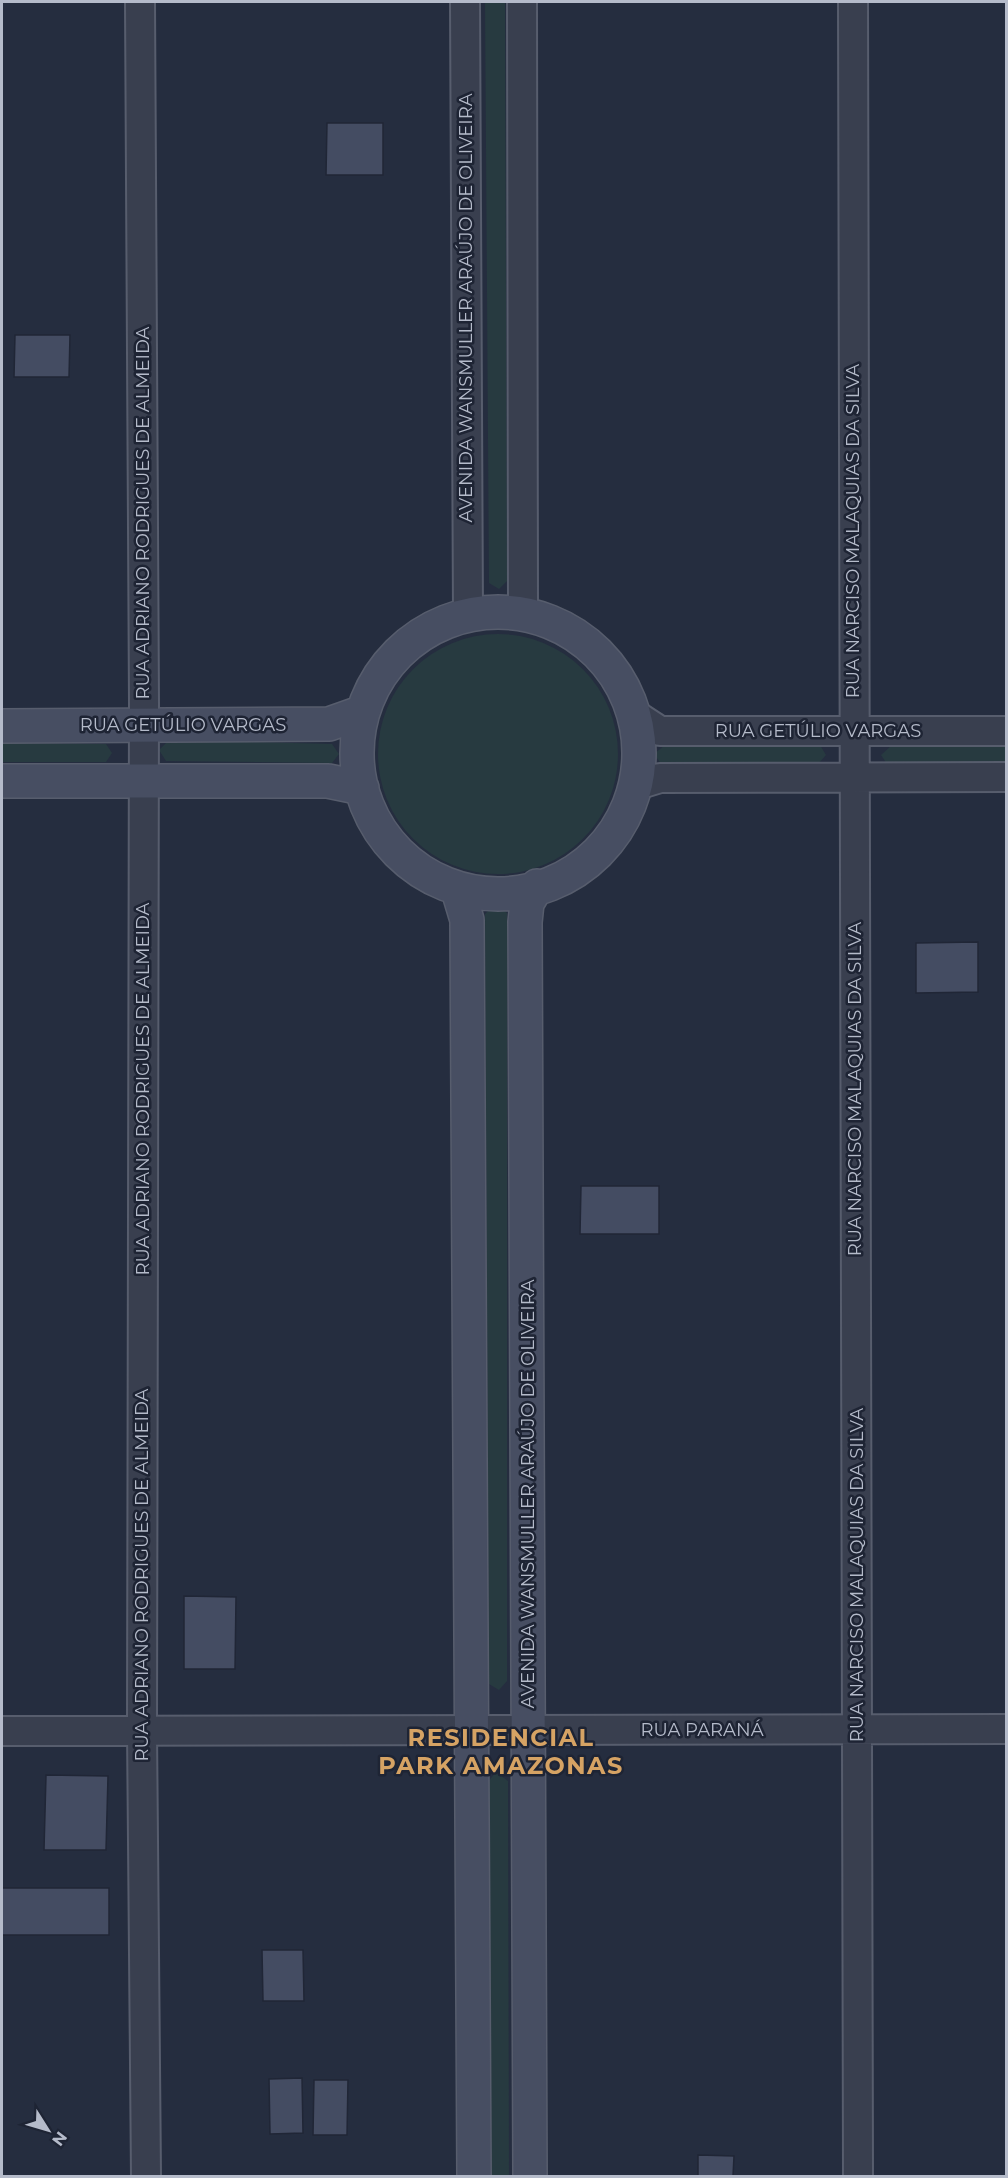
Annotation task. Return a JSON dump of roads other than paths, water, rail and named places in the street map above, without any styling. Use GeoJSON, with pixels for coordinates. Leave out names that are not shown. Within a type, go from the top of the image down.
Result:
{"type":"FeatureCollection","features":[{"type":"Feature","properties":{"kind":"street","name":"RUA ADRIANO RODRIGUES DE ALMEIDA"},"geometry":{"type":"LineString","coordinates":[[140,2],[144,725],[142,1730],[146,2176]]}},
{"type":"Feature","properties":{"kind":"street","name":"AVENIDA WANSMULLER ARAÚJO DE OLIVEIRA"},"geometry":{"type":"LineString","coordinates":[[465,2],[468,614]]}},
{"type":"Feature","properties":{"kind":"street"},"geometry":{"type":"LineString","coordinates":[[522,2],[523,613]]}},
{"type":"Feature","properties":{"kind":"street","name":"RUA NARCISO MALAQUIAS DA SILVA"},"geometry":{"type":"LineString","coordinates":[[853,2],[858,2176]]}},
{"type":"Feature","properties":{"kind":"street"},"geometry":{"type":"LineString","coordinates":[[496,611],[523,613],[561,625],[593,648],[619,678],[634,714],[639,742],[638,770],[626,813],[600,851],[564,878],[521,893],[470,893],[433,880],[399,856],[374,823],[362,788],[356,753],[359,722],[374,685],[398,652],[430,628],[468,614],[496,611]]}},
{"type":"Feature","properties":{"kind":"street","name":"RUA GETÚLIO VARGAS"},"geometry":{"type":"LineString","coordinates":[[2,726],[329,724],[363,712]]}},
{"type":"Feature","properties":{"kind":"street","name":"RUA GETÚLIO VARGAS"},"geometry":{"type":"LineString","coordinates":[[634,714],[660,731],[1006,731]]}},
{"type":"Feature","properties":{"kind":"street"},"geometry":{"type":"LineString","coordinates":[[634,786],[660,778],[1006,777]]}},
{"type":"Feature","properties":{"kind":"street"},"geometry":{"type":"LineString","coordinates":[[2,781],[328,781],[362,788]]}},
{"type":"Feature","properties":{"kind":"street","name":"AVENIDA WANSMULLER ARAÚJO DE OLIVEIRA"},"geometry":{"type":"LineString","coordinates":[[530,2176],[525,922],[527,903],[537,886]]}},
{"type":"Feature","properties":{"kind":"street"},"geometry":{"type":"LineString","coordinates":[[458,890],[467,920],[474,2176]]}},
{"type":"Feature","properties":{"kind":"street","name":"RUA PARANÁ"},"geometry":{"type":"LineString","coordinates":[[2,1731],[1006,1729]]}},
{"type":"Feature","properties":{"kind":"district","name":"RESIDENCIAL PARK AMAZONAS"},"geometry":{"type":"Point","coordinates":[501,1752]}}]}
